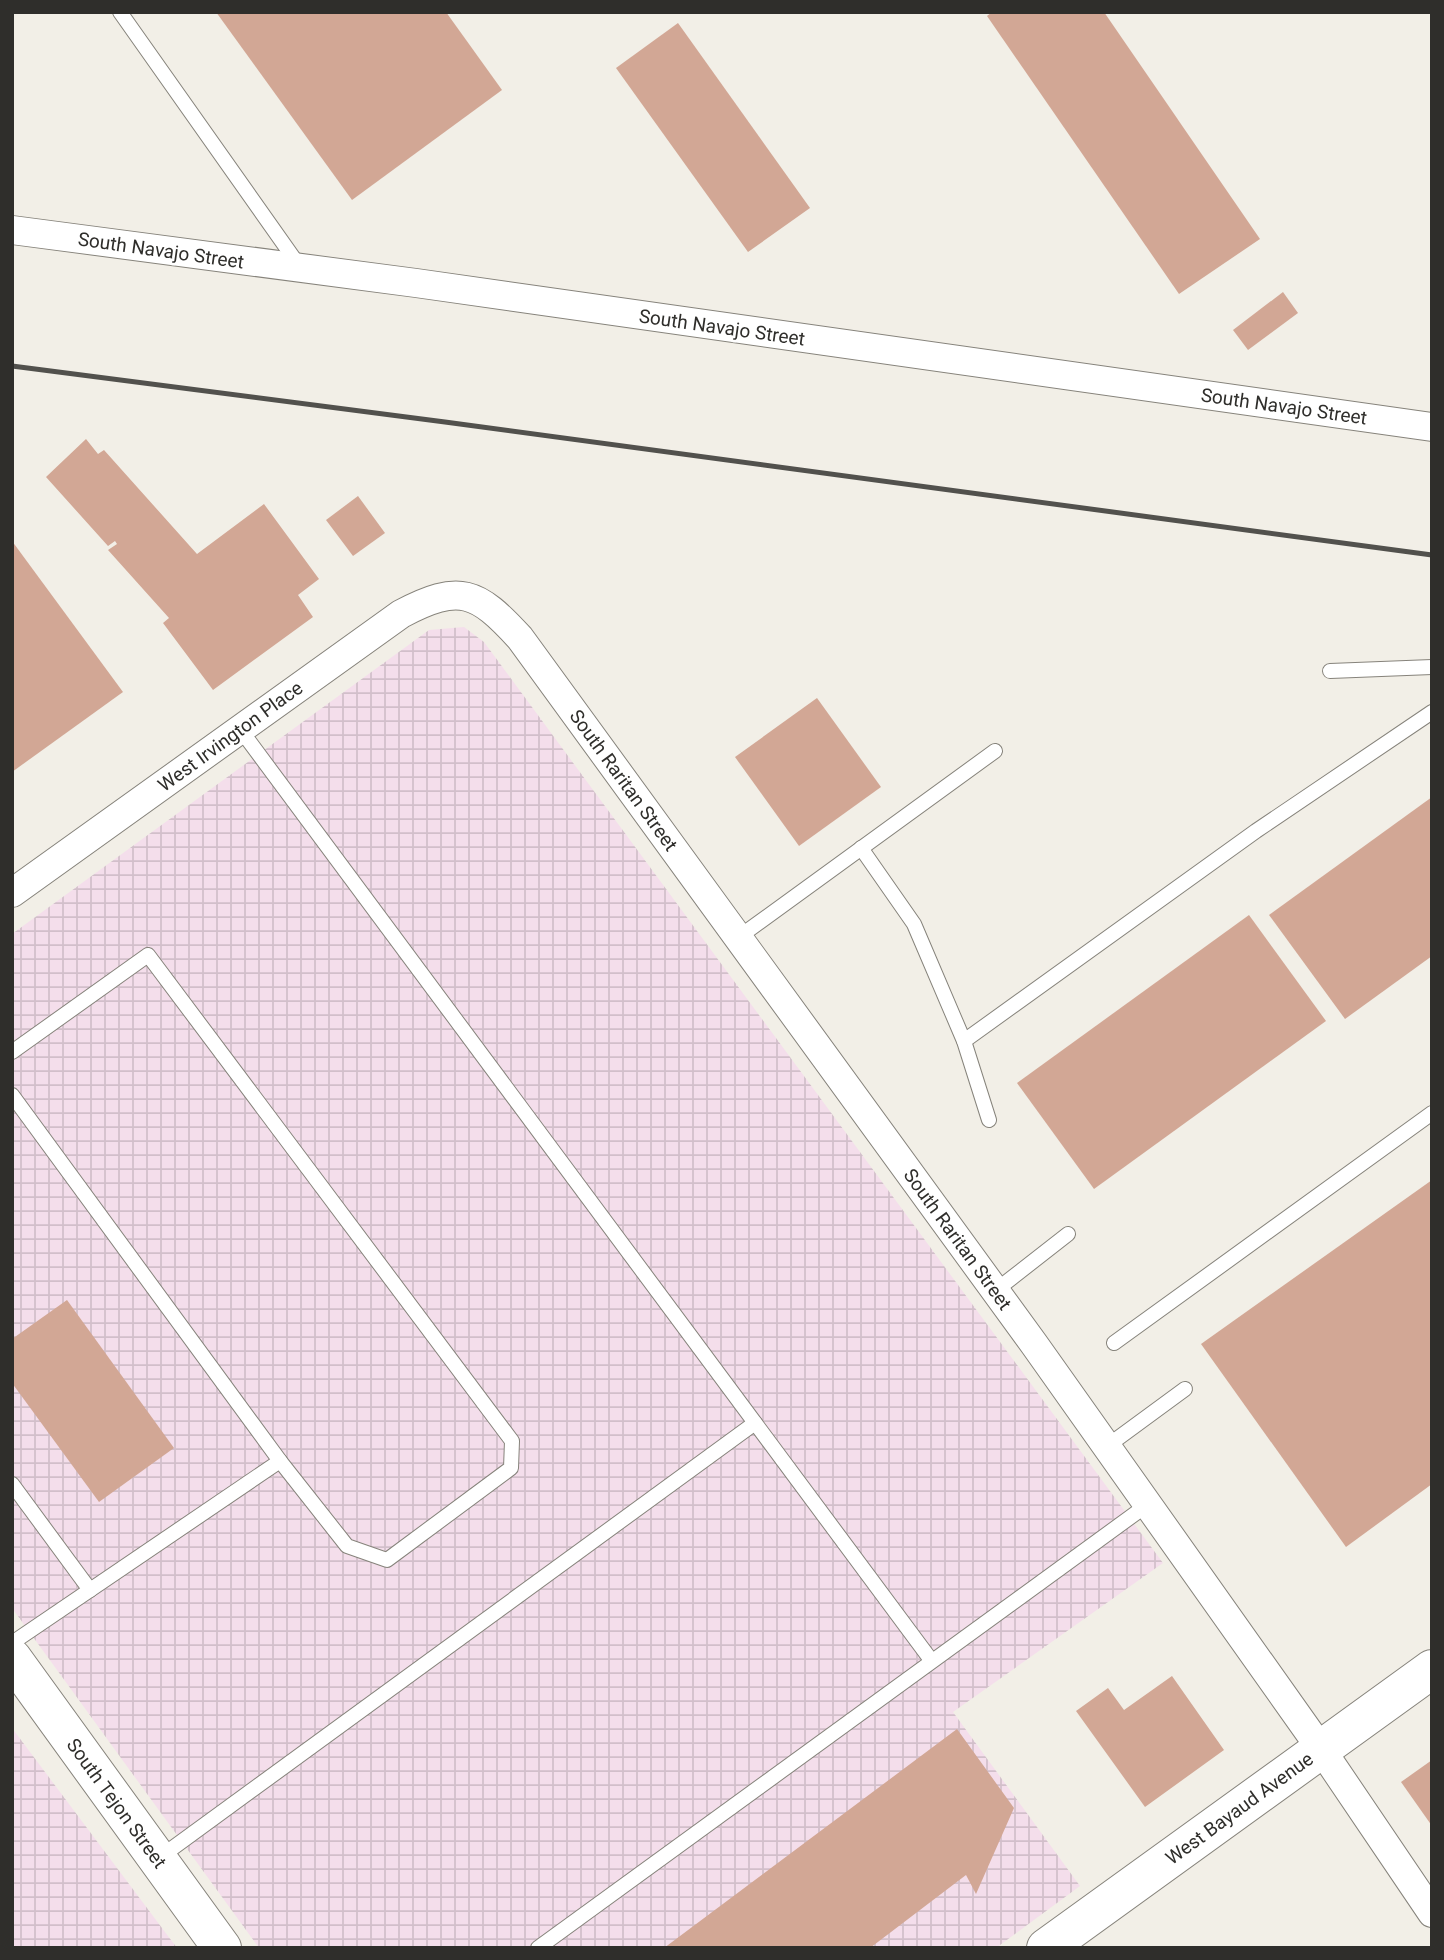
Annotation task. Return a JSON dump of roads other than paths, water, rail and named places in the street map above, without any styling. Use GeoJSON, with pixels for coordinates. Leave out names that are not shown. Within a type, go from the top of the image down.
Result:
{"type":"FeatureCollection","features":[{"type":"Feature","properties":{"kind":"street","name":"South Navajo Street"},"geometry":{"type":"LineString","coordinates":[[12,230],[1432,427]]}},
{"type":"Feature","properties":{"kind":"street","name":"West Irvington Place"},"geometry":{"type":"LineString","coordinates":[[12,893],[401,614],[428,600],[455,594]]}},
{"type":"Feature","properties":{"kind":"street","name":"South Raritan Street"},"geometry":{"type":"LineString","coordinates":[[455,594],[472,598],[489,607],[520,638],[995,1291],[1321,1749],[1432,1913]]}},
{"type":"Feature","properties":{"kind":"street","name":"South Tejon Street"},"geometry":{"type":"LineString","coordinates":[[12,1658],[222,1948]]}},
{"type":"Feature","properties":{"kind":"street","name":"West Bayaud Avenue"},"geometry":{"type":"LineString","coordinates":[[1046,1948],[1432,1669]]}},
{"type":"Feature","properties":{"kind":"lane"},"geometry":{"type":"LineString","coordinates":[[120,12],[300,268]]}},
{"type":"Feature","properties":{"kind":"lane"},"geometry":{"type":"LineString","coordinates":[[1330,671],[1432,667]]}},
{"type":"Feature","properties":{"kind":"lane"},"geometry":{"type":"LineString","coordinates":[[964,1041],[1255,831],[1432,712]]}},
{"type":"Feature","properties":{"kind":"lane"},"geometry":{"type":"LineString","coordinates":[[240,729],[931,1660]]}},
{"type":"Feature","properties":{"kind":"lane"},"geometry":{"type":"LineString","coordinates":[[739,937],[995,751]]}},
{"type":"Feature","properties":{"kind":"lane"},"geometry":{"type":"LineString","coordinates":[[861,848],[914,924],[964,1041],[989,1120]]}},
{"type":"Feature","properties":{"kind":"lane"},"geometry":{"type":"LineString","coordinates":[[12,1052],[148,956],[512,1441],[511,1468],[387,1560],[347,1546],[280,1461],[12,1095]]}},
{"type":"Feature","properties":{"kind":"lane"},"geometry":{"type":"LineString","coordinates":[[1114,1343],[1432,1112]]}},
{"type":"Feature","properties":{"kind":"lane"},"geometry":{"type":"LineString","coordinates":[[995,1291],[1068,1234]]}},
{"type":"Feature","properties":{"kind":"lane"},"geometry":{"type":"LineString","coordinates":[[1106,1447],[1185,1390]]}},
{"type":"Feature","properties":{"kind":"lane"},"geometry":{"type":"LineString","coordinates":[[158,1858],[755,1423]]}},
{"type":"Feature","properties":{"kind":"lane"},"geometry":{"type":"LineString","coordinates":[[12,1643],[280,1461]]}},
{"type":"Feature","properties":{"kind":"lane"},"geometry":{"type":"LineString","coordinates":[[12,1484],[90,1590]]}},
{"type":"Feature","properties":{"kind":"lane"},"geometry":{"type":"LineString","coordinates":[[538,1948],[1147,1505]]}},
{"type":"Feature","properties":{"kind":"railway"},"geometry":{"type":"LineString","coordinates":[[12,366],[1432,555]]}}]}
